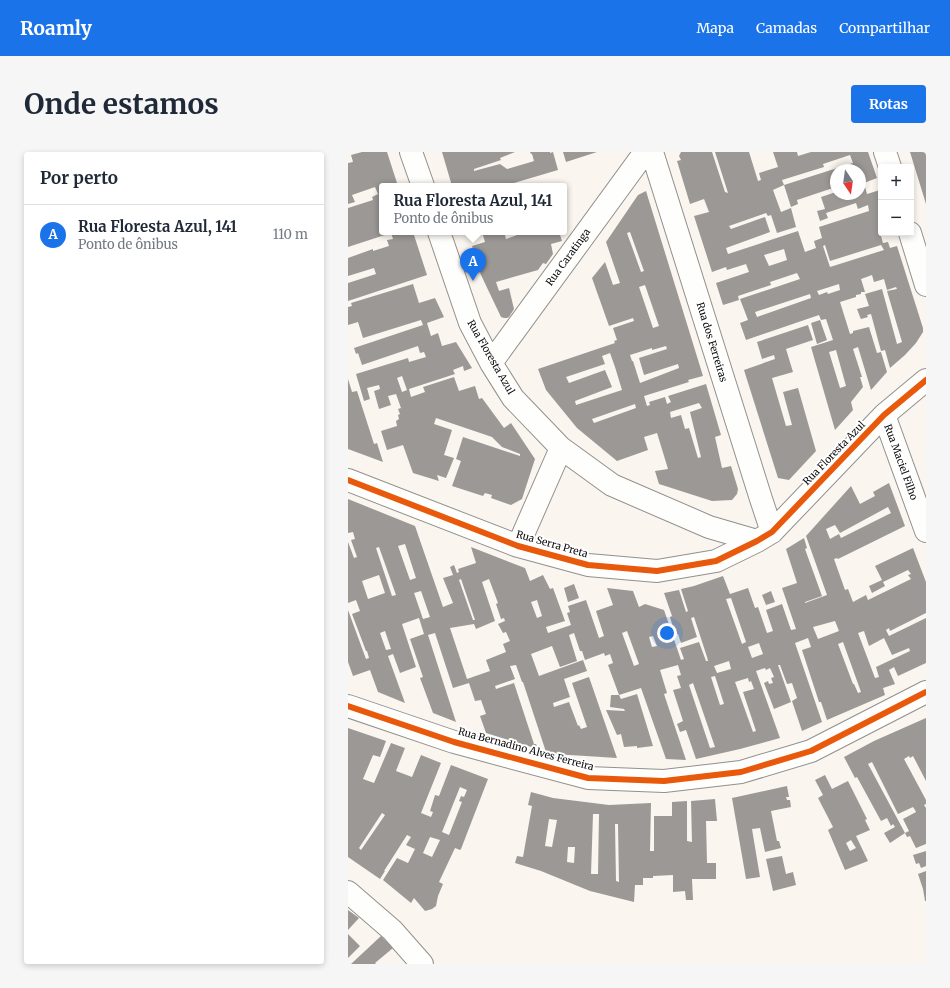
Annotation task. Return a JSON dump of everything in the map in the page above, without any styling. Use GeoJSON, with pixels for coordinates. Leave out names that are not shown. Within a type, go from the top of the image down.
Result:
{"type":"FeatureCollection","features":[{"type":"Feature","properties":{"kind":"street"},"geometry":{"type":"LineString","coordinates":[[411,152],[422,183]]}},
{"type":"Feature","properties":{"kind":"street","name":"Rua Caratinga"},"geometry":{"type":"LineString","coordinates":[[491,363],[645,152]]}},
{"type":"Feature","properties":{"kind":"street","name":"Rua dos Ferreiras"},"geometry":{"type":"LineString","coordinates":[[652,152],[758,492],[765,536]]}},
{"type":"Feature","properties":{"kind":"street"},"geometry":{"type":"LineString","coordinates":[[885,152],[889,164]]}},
{"type":"Feature","properties":{"kind":"street","name":"Rua Floresta Azul"},"geometry":{"type":"LineString","coordinates":[[440,235],[470,323],[491,363],[513,398],[561,448],[612,485],[709,528],[765,536],[884,416],[926,380]]}},
{"type":"Feature","properties":{"kind":"street"},"geometry":{"type":"LineString","coordinates":[[911,236],[926,286]]}},
{"type":"Feature","properties":{"kind":"street","name":"Rua Maciel Filho"},"geometry":{"type":"LineString","coordinates":[[884,416],[926,531]]}},
{"type":"Feature","properties":{"kind":"street"},"geometry":{"type":"LineString","coordinates":[[518,546],[561,448]]}},
{"type":"Feature","properties":{"kind":"street","name":"Rua Serra Preta"},"geometry":{"type":"LineString","coordinates":[[348,480],[518,546],[588,565],[657,571],[716,561],[765,536]]}},
{"type":"Feature","properties":{"kind":"street","name":"Rua Bernadino Alves Ferreira"},"geometry":{"type":"LineString","coordinates":[[348,706],[454,742],[588,778],[664,781],[741,772],[811,751],[926,692]]}},
{"type":"Feature","properties":{"kind":"street"},"geometry":{"type":"LineString","coordinates":[[348,892],[392,930],[422,964]]}},
{"type":"Feature","properties":{"kind":"building"},"geometry":{"type":"Polygon","coordinates":[[[362,152],[387,152],[397,183],[379,183],[379,235],[385,235],[348,247],[348,208],[373,200],[372,197],[378,194],[375,187],[352,195],[355,202],[348,204],[348,163],[353,162],[351,155],[362,152]]]}},
{"type":"Feature","properties":{"kind":"building"},"geometry":{"type":"Polygon","coordinates":[[[442,152],[515,152],[500,158],[501,160],[474,169],[474,171],[500,164],[507,169],[534,161],[530,152],[553,152],[558,170],[514,183],[451,183],[442,152]]]}},
{"type":"Feature","properties":{"kind":"building"},"geometry":{"type":"Polygon","coordinates":[[[563,152],[597,152],[566,162],[563,152]]]}},
{"type":"Feature","properties":{"kind":"building"},"geometry":{"type":"Polygon","coordinates":[[[681,152],[712,152],[725,192],[728,193],[715,152],[749,152],[758,181],[761,180],[759,173],[778,167],[773,152],[797,152],[798,156],[811,152],[868,152],[877,178],[866,182],[866,164],[850,164],[853,163],[850,155],[823,164],[824,167],[782,180],[784,185],[773,190],[781,212],[791,208],[796,227],[777,233],[771,215],[768,216],[766,213],[729,226],[731,229],[765,217],[770,232],[726,248],[728,254],[798,231],[805,252],[816,248],[814,241],[822,238],[819,227],[869,211],[868,205],[858,209],[856,203],[826,213],[828,218],[820,221],[817,211],[825,209],[821,197],[830,194],[830,200],[866,200],[866,190],[867,194],[878,191],[878,236],[881,236],[883,243],[888,242],[890,248],[897,246],[923,332],[916,343],[905,355],[890,368],[885,350],[881,351],[871,314],[867,315],[868,317],[861,319],[857,309],[869,306],[865,294],[882,289],[897,344],[902,342],[887,291],[897,289],[896,287],[887,290],[884,279],[874,282],[872,275],[861,279],[865,292],[861,292],[861,294],[856,295],[856,297],[840,302],[850,334],[853,333],[853,331],[869,327],[877,353],[881,352],[887,372],[871,390],[858,347],[853,349],[862,377],[860,377],[863,387],[851,402],[853,410],[835,430],[811,347],[833,340],[826,319],[821,320],[819,315],[746,340],[740,323],[748,320],[740,299],[800,279],[797,273],[770,282],[771,285],[738,296],[739,300],[723,305],[716,283],[749,272],[746,264],[727,270],[726,267],[712,272],[694,216],[709,212],[704,199],[690,204],[677,161],[681,160],[679,156],[681,152]],[[825,245],[823,246],[830,267],[884,250],[881,245],[830,261],[825,245]],[[784,249],[764,255],[769,266],[787,260],[784,249]],[[839,284],[817,291],[819,295],[827,292],[828,294],[840,290],[839,284]],[[810,294],[755,312],[757,317],[811,298],[810,294]],[[836,350],[829,352],[840,388],[846,386],[836,350]]]}},
{"type":"Feature","properties":{"kind":"building"},"geometry":{"type":"Polygon","coordinates":[[[910,152],[926,152],[926,204],[914,164],[910,152]]]}},
{"type":"Feature","properties":{"kind":"building"},"geometry":{"type":"Polygon","coordinates":[[[830,170],[830,189],[797,200],[798,204],[791,207],[784,185],[830,170]]]}},
{"type":"Feature","properties":{"kind":"building"},"geometry":{"type":"Polygon","coordinates":[[[646,191],[703,376],[644,396],[647,406],[650,405],[649,402],[665,397],[667,404],[671,402],[668,396],[706,384],[721,435],[715,437],[722,468],[731,466],[738,489],[737,494],[732,500],[712,501],[659,484],[655,471],[668,469],[657,433],[644,437],[648,450],[617,461],[577,428],[546,390],[538,369],[615,343],[614,341],[617,340],[613,328],[634,321],[633,318],[609,326],[592,278],[605,262],[613,285],[620,283],[606,242],[638,195],[646,191]],[[630,232],[627,233],[641,272],[644,271],[630,232]],[[645,285],[639,287],[653,328],[659,326],[645,285]],[[666,346],[652,350],[652,348],[630,355],[640,383],[679,368],[678,364],[644,375],[639,358],[667,349],[666,346]],[[610,353],[602,356],[605,364],[566,377],[569,383],[605,370],[612,387],[575,401],[576,405],[622,390],[610,353]],[[699,403],[670,412],[671,418],[681,415],[685,429],[689,428],[698,458],[701,457],[690,412],[702,408],[699,403]],[[635,404],[592,419],[594,423],[636,408],[635,404]]]}},
{"type":"Feature","properties":{"kind":"building"},"geometry":{"type":"Polygon","coordinates":[[[392,235],[414,235],[427,275],[348,301],[348,283],[376,274],[374,268],[348,276],[348,258],[373,249],[373,251],[389,246],[387,240],[393,239],[392,235]]]}},
{"type":"Feature","properties":{"kind":"building"},"geometry":{"type":"Polygon","coordinates":[[[483,235],[505,235],[506,239],[517,235],[560,235],[562,241],[551,244],[553,254],[546,264],[543,263],[538,270],[496,282],[499,291],[509,288],[514,309],[507,318],[501,317],[481,275],[472,246],[485,242],[483,235]]]}},
{"type":"Feature","properties":{"kind":"building"},"geometry":{"type":"Polygon","coordinates":[[[413,284],[419,303],[435,298],[444,317],[427,323],[431,336],[438,333],[442,346],[456,342],[472,368],[464,371],[463,366],[453,370],[455,374],[409,389],[411,397],[425,392],[423,387],[454,377],[459,391],[475,386],[479,399],[482,398],[504,428],[511,423],[535,459],[522,499],[511,505],[491,498],[492,495],[485,493],[483,496],[452,486],[461,461],[456,459],[463,437],[520,456],[520,454],[502,447],[492,437],[436,418],[434,424],[452,430],[444,455],[454,458],[446,478],[437,475],[439,481],[413,473],[403,445],[387,450],[381,431],[397,426],[396,421],[399,419],[398,415],[400,414],[398,409],[401,408],[396,394],[388,396],[391,405],[379,409],[374,391],[380,389],[379,385],[367,388],[370,399],[364,401],[356,374],[408,358],[409,362],[426,357],[424,352],[420,353],[418,346],[362,365],[358,353],[356,354],[354,348],[423,325],[421,320],[363,338],[358,322],[348,325],[348,307],[352,306],[351,303],[413,284]],[[402,376],[397,378],[402,392],[407,390],[402,376]]]}},
{"type":"Feature","properties":{"kind":"building"},"geometry":{"type":"Polygon","coordinates":[[[820,320],[827,340],[817,344],[811,323],[820,320]]]}},
{"type":"Feature","properties":{"kind":"building"},"geometry":{"type":"Polygon","coordinates":[[[808,325],[813,340],[786,349],[793,372],[772,378],[786,426],[792,425],[783,392],[798,388],[816,451],[789,480],[778,478],[744,370],[775,359],[774,355],[762,359],[757,342],[808,325]]]}},
{"type":"Feature","properties":{"kind":"building"},"geometry":{"type":"Polygon","coordinates":[[[348,379],[352,392],[357,391],[374,444],[377,443],[383,462],[348,449],[348,379]]]}},
{"type":"Feature","properties":{"kind":"building"},"geometry":{"type":"Polygon","coordinates":[[[889,483],[905,526],[838,559],[834,559],[845,590],[848,589],[853,602],[866,595],[868,600],[911,579],[908,575],[911,574],[908,570],[883,582],[885,586],[872,593],[869,586],[882,580],[875,566],[913,548],[926,582],[926,613],[890,631],[889,628],[886,630],[889,636],[926,618],[926,663],[898,676],[894,667],[889,670],[895,684],[883,688],[885,695],[827,720],[821,702],[819,702],[802,650],[811,647],[808,638],[795,643],[822,722],[802,731],[792,701],[797,698],[792,683],[787,684],[780,665],[778,665],[791,702],[774,709],[764,683],[768,681],[769,684],[773,683],[771,678],[774,677],[770,668],[766,670],[765,668],[756,671],[780,738],[696,759],[686,730],[680,732],[677,724],[683,721],[673,690],[681,688],[677,676],[681,675],[678,665],[660,670],[667,693],[664,694],[686,760],[666,759],[641,688],[619,695],[608,665],[613,663],[610,654],[605,656],[604,653],[585,660],[582,651],[580,651],[574,633],[569,635],[577,661],[560,667],[552,646],[531,654],[539,676],[583,660],[587,671],[564,679],[570,697],[553,703],[554,707],[569,702],[578,726],[579,725],[581,729],[587,727],[572,683],[589,677],[617,758],[554,754],[546,752],[516,665],[510,666],[515,679],[495,686],[496,689],[514,683],[534,744],[536,744],[538,749],[486,733],[480,716],[486,714],[481,700],[475,701],[469,683],[453,688],[435,633],[428,635],[456,722],[433,713],[420,678],[423,677],[410,639],[424,634],[419,618],[402,624],[416,667],[400,673],[393,654],[388,656],[405,703],[378,692],[370,670],[353,676],[348,662],[348,610],[366,659],[369,658],[352,614],[360,611],[356,600],[348,603],[348,542],[354,558],[357,557],[351,540],[355,539],[353,532],[348,533],[348,499],[415,526],[443,607],[453,603],[443,578],[453,575],[450,567],[454,565],[457,573],[459,572],[458,569],[476,563],[471,547],[525,568],[530,581],[543,575],[550,589],[553,588],[565,621],[546,627],[548,633],[571,625],[567,613],[570,612],[568,606],[586,600],[599,638],[604,636],[596,611],[613,605],[607,588],[633,591],[639,607],[645,604],[664,610],[681,660],[684,659],[680,648],[699,642],[706,661],[708,661],[694,617],[691,618],[697,637],[681,643],[678,634],[675,634],[670,617],[672,616],[664,593],[679,590],[686,612],[688,611],[681,589],[723,576],[730,594],[748,588],[755,608],[758,607],[767,633],[773,631],[766,610],[782,604],[791,630],[796,629],[782,588],[797,583],[786,549],[804,538],[807,548],[805,549],[822,596],[805,603],[827,595],[806,536],[851,486],[860,504],[875,496],[873,492],[889,483]],[[888,507],[840,533],[835,525],[826,529],[830,539],[839,534],[841,538],[891,513],[888,507]],[[405,544],[398,546],[410,580],[416,578],[405,544]],[[379,547],[376,548],[392,596],[396,595],[379,547]],[[379,575],[362,581],[368,599],[385,593],[379,575]],[[461,579],[459,580],[473,620],[475,620],[461,579]],[[489,579],[482,582],[495,621],[476,629],[474,624],[450,628],[467,679],[490,671],[486,660],[506,652],[503,644],[510,641],[506,632],[503,633],[498,624],[505,621],[504,618],[501,619],[496,604],[498,603],[489,579]],[[421,591],[414,593],[423,619],[430,617],[421,591]],[[731,598],[726,599],[742,644],[746,642],[731,598]],[[537,600],[531,602],[537,618],[542,616],[537,600]],[[835,621],[813,627],[818,639],[839,631],[835,621]],[[385,631],[380,633],[386,650],[391,649],[385,631]],[[627,631],[622,633],[634,666],[639,664],[627,631]],[[864,631],[858,633],[875,678],[879,677],[876,667],[910,651],[909,648],[892,655],[884,638],[869,646],[864,631]],[[653,636],[649,637],[652,647],[657,646],[653,636]],[[843,642],[838,644],[858,693],[861,692],[843,642]],[[759,643],[748,647],[752,658],[763,654],[759,643]],[[729,661],[714,666],[717,673],[731,669],[729,661]],[[715,676],[711,677],[720,705],[724,704],[715,676]],[[748,678],[735,682],[753,732],[756,731],[743,692],[754,689],[748,678]],[[693,683],[689,685],[710,748],[715,747],[693,683]]]}},
{"type":"Feature","properties":{"kind":"building"},"geometry":{"type":"Polygon","coordinates":[[[574,584],[579,598],[568,602],[564,588],[574,584]]]}},
{"type":"Feature","properties":{"kind":"building"},"geometry":{"type":"Polygon","coordinates":[[[771,591],[775,602],[766,605],[762,595],[771,591]]]}},
{"type":"Feature","properties":{"kind":"building"},"geometry":{"type":"Polygon","coordinates":[[[637,694],[653,746],[637,748],[637,746],[624,747],[621,734],[617,735],[606,710],[625,711],[624,709],[610,707],[611,695],[619,695],[621,699],[637,694]]]}},
{"type":"Feature","properties":{"kind":"building"},"geometry":{"type":"Polygon","coordinates":[[[926,718],[926,781],[913,756],[910,758],[909,756],[904,759],[926,800],[926,804],[924,805],[926,808],[926,844],[916,848],[910,836],[907,837],[905,833],[890,843],[884,833],[895,827],[893,824],[891,826],[887,818],[881,821],[857,777],[855,778],[844,757],[874,741],[926,718]],[[872,762],[868,764],[905,833],[909,831],[903,819],[916,812],[915,810],[913,807],[898,814],[872,762]]]}},
{"type":"Feature","properties":{"kind":"building"},"geometry":{"type":"Polygon","coordinates":[[[348,728],[386,741],[380,757],[373,755],[363,779],[374,783],[391,743],[405,748],[396,771],[412,777],[421,755],[441,763],[421,813],[431,817],[433,812],[430,811],[435,795],[439,796],[451,765],[488,779],[461,849],[455,848],[439,882],[443,884],[436,906],[432,909],[425,911],[414,898],[411,903],[383,880],[397,858],[408,863],[415,849],[406,845],[411,837],[407,835],[380,879],[348,857],[348,728]],[[460,787],[442,832],[449,835],[462,802],[459,801],[461,796],[464,797],[467,790],[460,787]],[[382,813],[359,848],[361,850],[385,815],[382,813]],[[430,837],[423,853],[432,857],[440,840],[430,837]]]}},
{"type":"Feature","properties":{"kind":"building"},"geometry":{"type":"Polygon","coordinates":[[[825,775],[832,789],[848,781],[867,819],[865,820],[870,830],[856,836],[868,861],[845,870],[828,830],[833,827],[818,798],[823,795],[815,780],[825,775]],[[851,840],[846,843],[850,851],[856,848],[851,840]]]}},
{"type":"Feature","properties":{"kind":"building"},"geometry":{"type":"Polygon","coordinates":[[[787,786],[789,797],[786,797],[787,800],[790,800],[791,807],[771,811],[777,841],[779,841],[781,848],[765,852],[760,828],[752,829],[760,877],[746,879],[732,798],[787,786]]]}},
{"type":"Feature","properties":{"kind":"building"},"geometry":{"type":"Polygon","coordinates":[[[531,792],[553,798],[609,805],[651,803],[650,851],[654,851],[654,816],[672,816],[672,802],[687,801],[687,841],[692,842],[691,801],[715,799],[717,821],[706,821],[707,863],[716,863],[716,879],[692,879],[693,900],[686,900],[685,891],[673,892],[673,875],[643,878],[643,885],[635,885],[634,902],[590,891],[541,871],[515,863],[517,856],[523,857],[532,806],[528,805],[531,792]],[[593,814],[591,874],[598,874],[599,814],[593,814]],[[549,819],[545,846],[552,847],[557,820],[549,819]],[[615,824],[616,881],[619,882],[618,824],[615,824]],[[568,847],[567,862],[574,863],[575,847],[568,847]]]}},
{"type":"Feature","properties":{"kind":"building"},"geometry":{"type":"Polygon","coordinates":[[[926,851],[926,866],[921,868],[919,863],[916,864],[913,855],[926,851]]]}},
{"type":"Feature","properties":{"kind":"building"},"geometry":{"type":"Polygon","coordinates":[[[782,856],[786,874],[793,872],[796,885],[773,891],[766,859],[782,856]]]}},
{"type":"Feature","properties":{"kind":"building"},"geometry":{"type":"Polygon","coordinates":[[[926,871],[926,901],[925,901],[918,874],[926,871]]]}},
{"type":"Feature","properties":{"kind":"building"},"geometry":{"type":"Polygon","coordinates":[[[348,910],[359,918],[348,930],[348,910]]]}},
{"type":"Feature","properties":{"kind":"building"},"geometry":{"type":"Polygon","coordinates":[[[348,934],[360,946],[348,958],[348,934]]]}},
{"type":"Feature","properties":{"kind":"building"},"geometry":{"type":"Polygon","coordinates":[[[381,936],[393,948],[375,963],[376,964],[351,964],[381,936]]]}},
{"type":"Feature","properties":{"kind":"cycle path"},"geometry":{"type":"LineString","coordinates":[[348,480],[518,546],[588,565],[657,571],[716,561],[772,532],[884,415],[926,380]]}},
{"type":"Feature","properties":{"kind":"cycle path"},"geometry":{"type":"LineString","coordinates":[[348,706],[454,742],[588,778],[664,781],[741,772],[811,751],[926,692]]}},
{"type":"Feature","properties":{"kind":"place","name":"Rua Floresta Azul, 141"},"geometry":{"type":"Point","coordinates":[473,281]}}]}
